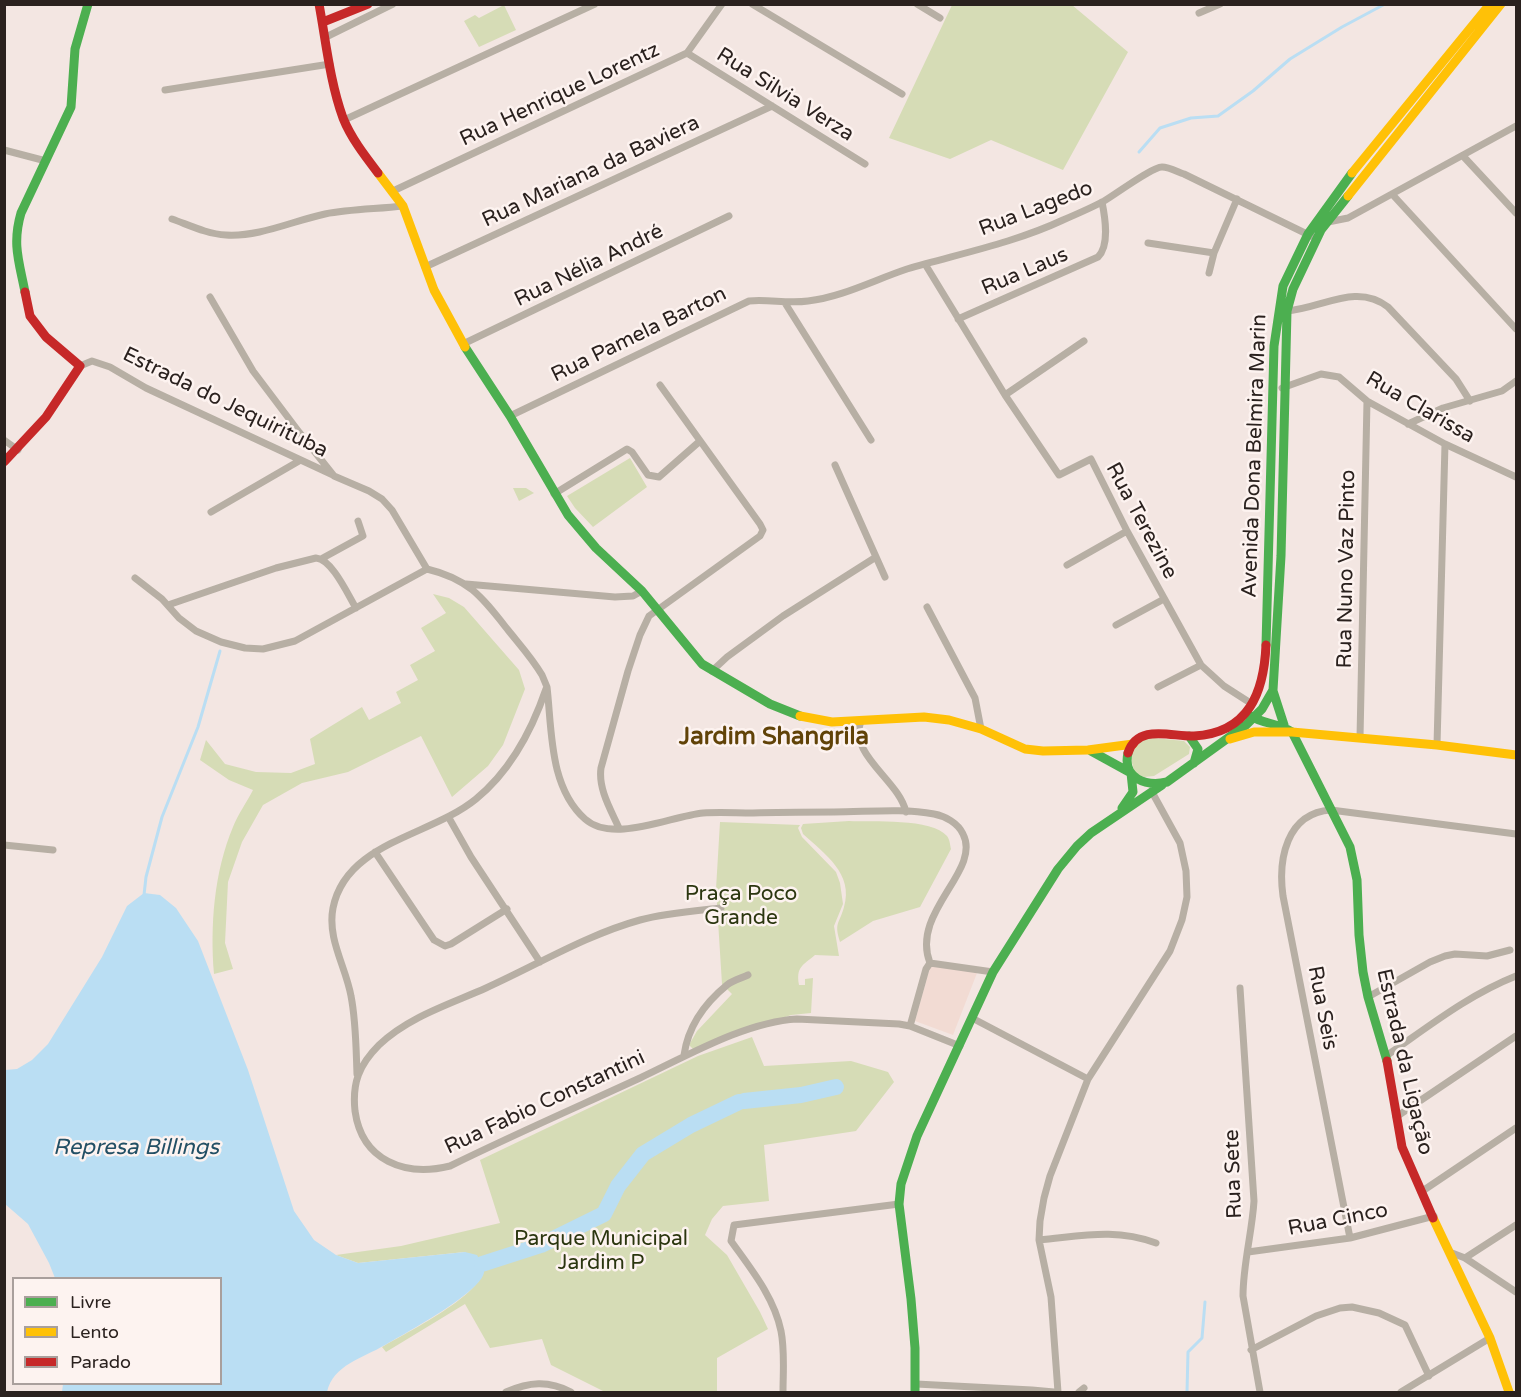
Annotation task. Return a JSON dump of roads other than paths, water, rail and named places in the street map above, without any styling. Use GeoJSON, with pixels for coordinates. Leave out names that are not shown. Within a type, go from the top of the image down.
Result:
{"type":"FeatureCollection","features":[{"type":"Feature","properties":{"kind":"main road"},"geometry":{"type":"LineString","coordinates":[[4,462],[18,450],[61,395],[80,366],[46,337],[30,316],[17,256],[16,230],[21,213],[71,107],[75,49],[88,4]]}},
{"type":"Feature","properties":{"kind":"main road","name":"Avenida Dona Belmira Marin"},"geometry":{"type":"LineString","coordinates":[[319,4],[338,106],[364,155],[404,206],[442,308],[510,416],[554,495],[580,531],[642,591],[690,652],[712,671],[790,713],[832,722],[924,717],[950,720],[981,729],[1025,749],[1043,751],[1088,750],[1133,744],[1148,734],[1189,735],[1220,731],[1232,724],[1258,696],[1264,663],[1274,346],[1283,311],[1312,236],[1331,217],[1501,4]]}},
{"type":"Feature","properties":{"kind":"main road"},"geometry":{"type":"LineString","coordinates":[[323,22],[368,4]]}},
{"type":"Feature","properties":{"kind":"main road","name":"Avenida Dona Belmira Marin"},"geometry":{"type":"LineString","coordinates":[[1331,217],[1340,188],[1490,4]]}},
{"type":"Feature","properties":{"kind":"main road","name":"Avenida Dona Belmira Marin"},"geometry":{"type":"LineString","coordinates":[[1273,690],[1281,556],[1283,311]]}},
{"type":"Feature","properties":{"kind":"main road"},"geometry":{"type":"LineString","coordinates":[[916,1388],[911,1299],[899,1204],[907,1164],[917,1136],[993,972],[1058,869],[1077,846],[1119,812],[1228,740],[1253,718],[1269,700],[1273,690]]}},
{"type":"Feature","properties":{"kind":"main road"},"geometry":{"type":"LineString","coordinates":[[1273,690],[1284,725]]}},
{"type":"Feature","properties":{"kind":"main road"},"geometry":{"type":"LineString","coordinates":[[1249,707],[1253,718]]}},
{"type":"Feature","properties":{"kind":"main road"},"geometry":{"type":"LineString","coordinates":[[1253,718],[1284,725],[1292,732]]}},
{"type":"Feature","properties":{"kind":"main road"},"geometry":{"type":"LineString","coordinates":[[1228,740],[1254,732],[1292,732],[1437,744],[1516,755]]}},
{"type":"Feature","properties":{"kind":"main road","name":"Estrada da Ligação"},"geometry":{"type":"LineString","coordinates":[[1292,732],[1350,847],[1355,864],[1360,950],[1368,997],[1386,1056],[1402,1147],[1490,1338],[1509,1392]]}},
{"type":"Feature","properties":{"kind":"main road"},"geometry":{"type":"LineString","coordinates":[[1189,735],[1198,749],[1194,763]]}},
{"type":"Feature","properties":{"kind":"main road"},"geometry":{"type":"LineString","coordinates":[[1119,812],[1133,792],[1127,760],[1133,744]]}},
{"type":"Feature","properties":{"kind":"main road"},"geometry":{"type":"LineString","coordinates":[[1088,750],[1131,773],[1138,781],[1151,785],[1162,785]]}},
{"type":"Feature","properties":{"kind":"street"},"geometry":{"type":"LineString","coordinates":[[344,120],[595,4]]}},
{"type":"Feature","properties":{"kind":"street","name":"Rua Henrique Lorentz"},"geometry":{"type":"LineString","coordinates":[[393,191],[687,53],[722,4]]}},
{"type":"Feature","properties":{"kind":"street"},"geometry":{"type":"LineString","coordinates":[[752,4],[902,94]]}},
{"type":"Feature","properties":{"kind":"street"},"geometry":{"type":"LineString","coordinates":[[917,4],[939,18]]}},
{"type":"Feature","properties":{"kind":"street"},"geometry":{"type":"LineString","coordinates":[[1199,13],[1220,4]]}},
{"type":"Feature","properties":{"kind":"street"},"geometry":{"type":"LineString","coordinates":[[326,37],[392,5]]}},
{"type":"Feature","properties":{"kind":"street","name":"Rua Silvia Verza"},"geometry":{"type":"LineString","coordinates":[[687,53],[865,164]]}},
{"type":"Feature","properties":{"kind":"street"},"geometry":{"type":"LineString","coordinates":[[165,90],[330,64]]}},
{"type":"Feature","properties":{"kind":"street","name":"Rua Mariana da Baviera"},"geometry":{"type":"LineString","coordinates":[[425,267],[772,106]]}},
{"type":"Feature","properties":{"kind":"street"},"geometry":{"type":"LineString","coordinates":[[1331,217],[1348,219],[1516,126]]}},
{"type":"Feature","properties":{"kind":"street"},"geometry":{"type":"LineString","coordinates":[[4,150],[46,161]]}},
{"type":"Feature","properties":{"kind":"street"},"geometry":{"type":"LineString","coordinates":[[1463,156],[1516,213]]}},
{"type":"Feature","properties":{"kind":"street","name":"Rua Lagedo"},"geometry":{"type":"LineString","coordinates":[[785,303],[831,296],[1037,230],[1102,202],[1149,171],[1163,167],[1184,174],[1312,236]]}},
{"type":"Feature","properties":{"kind":"street"},"geometry":{"type":"LineString","coordinates":[[1392,194],[1516,329]]}},
{"type":"Feature","properties":{"kind":"street"},"geometry":{"type":"LineString","coordinates":[[1209,273],[1214,253],[1237,199]]}},
{"type":"Feature","properties":{"kind":"street","name":"Rua Laus"},"geometry":{"type":"LineString","coordinates":[[958,319],[1093,260],[1103,251],[1105,224],[1102,202]]}},
{"type":"Feature","properties":{"kind":"street"},"geometry":{"type":"LineString","coordinates":[[172,219],[208,232],[225,235],[243,234],[263,231],[328,213],[404,206]]}},
{"type":"Feature","properties":{"kind":"street","name":"Rua Nélia André"},"geometry":{"type":"LineString","coordinates":[[463,344],[729,216]]}},
{"type":"Feature","properties":{"kind":"street"},"geometry":{"type":"LineString","coordinates":[[1148,243],[1214,253]]}},
{"type":"Feature","properties":{"kind":"street","name":"Rua Terezine"},"geometry":{"type":"LineString","coordinates":[[925,264],[1005,395],[1059,476],[1091,459],[1127,531],[1201,665],[1249,707]]}},
{"type":"Feature","properties":{"kind":"street"},"geometry":{"type":"LineString","coordinates":[[1283,311],[1304,309],[1349,296],[1378,301],[1389,307],[1456,379],[1470,401]]}},
{"type":"Feature","properties":{"kind":"street"},"geometry":{"type":"LineString","coordinates":[[210,297],[253,371],[334,476]]}},
{"type":"Feature","properties":{"kind":"street","name":"Rua Pamela Barton"},"geometry":{"type":"LineString","coordinates":[[510,416],[749,301],[785,303]]}},
{"type":"Feature","properties":{"kind":"street"},"geometry":{"type":"LineString","coordinates":[[785,303],[871,440]]}},
{"type":"Feature","properties":{"kind":"street"},"geometry":{"type":"LineString","coordinates":[[1005,395],[1084,341]]}},
{"type":"Feature","properties":{"kind":"street","name":"Estrada do Jequirituba"},"geometry":{"type":"LineString","coordinates":[[80,366],[92,362],[110,366],[146,388],[299,461],[369,491],[382,499],[392,510],[427,569]]}},
{"type":"Feature","properties":{"kind":"street","name":"Rua Clarissa"},"geometry":{"type":"LineString","coordinates":[[1273,390],[1321,374],[1339,377],[1367,401],[1445,444],[1516,477]]}},
{"type":"Feature","properties":{"kind":"street"},"geometry":{"type":"LineString","coordinates":[[1408,424],[1443,408],[1502,392],[1516,381]]}},
{"type":"Feature","properties":{"kind":"street"},"geometry":{"type":"LineString","coordinates":[[619,828],[603,791],[601,768],[640,635],[649,616],[760,536],[762,530],[760,524],[660,385]]}},
{"type":"Feature","properties":{"kind":"street","name":"Rua Nuno Vaz Pinto"},"geometry":{"type":"LineString","coordinates":[[1360,738],[1367,401]]}},
{"type":"Feature","properties":{"kind":"street"},"geometry":{"type":"LineString","coordinates":[[4,440],[18,450]]}},
{"type":"Feature","properties":{"kind":"street"},"geometry":{"type":"LineString","coordinates":[[554,495],[629,449],[650,477],[661,477],[700,441]]}},
{"type":"Feature","properties":{"kind":"street"},"geometry":{"type":"LineString","coordinates":[[1437,744],[1445,444]]}},
{"type":"Feature","properties":{"kind":"street"},"geometry":{"type":"LineString","coordinates":[[211,512],[299,461]]}},
{"type":"Feature","properties":{"kind":"street"},"geometry":{"type":"LineString","coordinates":[[835,465],[885,577]]}},
{"type":"Feature","properties":{"kind":"street"},"geometry":{"type":"LineString","coordinates":[[168,605],[297,562],[321,559],[363,536],[358,521]]}},
{"type":"Feature","properties":{"kind":"street"},"geometry":{"type":"LineString","coordinates":[[1067,565],[1127,531]]}},
{"type":"Feature","properties":{"kind":"street"},"geometry":{"type":"LineString","coordinates":[[712,671],[758,634],[876,557]]}},
{"type":"Feature","properties":{"kind":"street"},"geometry":{"type":"LineString","coordinates":[[321,559],[331,567],[356,608]]}},
{"type":"Feature","properties":{"kind":"street"},"geometry":{"type":"LineString","coordinates":[[135,578],[162,599],[178,618],[196,631],[221,642],[253,649],[272,649],[295,641],[427,569],[465,584],[492,608],[538,667],[547,687],[558,775],[570,801],[592,824],[604,828],[653,825],[694,814],[710,813],[906,812],[935,814],[945,818],[958,826],[964,835],[966,843],[963,862],[927,930],[925,945],[930,963],[926,969],[910,1026]]}},
{"type":"Feature","properties":{"kind":"street"},"geometry":{"type":"LineString","coordinates":[[465,584],[615,597],[633,596],[642,591]]}},
{"type":"Feature","properties":{"kind":"street"},"geometry":{"type":"LineString","coordinates":[[1116,625],[1164,599]]}},
{"type":"Feature","properties":{"kind":"street"},"geometry":{"type":"LineString","coordinates":[[927,607],[975,698],[981,729]]}},
{"type":"Feature","properties":{"kind":"street"},"geometry":{"type":"LineString","coordinates":[[1158,687],[1201,665]]}},
{"type":"Feature","properties":{"kind":"street","name":"Rua Fabio Constantini"},"geometry":{"type":"LineString","coordinates":[[547,687],[524,739],[497,779],[477,798],[449,818],[375,852],[360,863],[342,885],[335,901],[332,918],[336,946],[352,997],[357,1075],[355,1108],[361,1135],[374,1152],[397,1165],[410,1169],[424,1170],[450,1166],[684,1055],[765,1024],[789,1020],[870,1021],[910,1026],[960,1046]]}},
{"type":"Feature","properties":{"kind":"street"},"geometry":{"type":"LineString","coordinates":[[861,721],[858,730],[860,744],[898,794],[906,812]]}},
{"type":"Feature","properties":{"kind":"street"},"geometry":{"type":"LineString","coordinates":[[916,1388],[1032,1389],[1056,1392],[1055,1338],[1051,1297],[1040,1240],[1040,1221],[1050,1176],[1088,1080],[1170,951],[1182,920],[1187,897],[1186,871],[1180,843],[1152,792]]}},
{"type":"Feature","properties":{"kind":"street"},"geometry":{"type":"LineString","coordinates":[[1331,810],[1516,834]]}},
{"type":"Feature","properties":{"kind":"street","name":"Rua Seis"},"geometry":{"type":"LineString","coordinates":[[1331,810],[1312,814],[1294,830],[1286,843],[1280,876],[1350,1238]]}},
{"type":"Feature","properties":{"kind":"street"},"geometry":{"type":"LineString","coordinates":[[449,818],[540,962]]}},
{"type":"Feature","properties":{"kind":"street"},"geometry":{"type":"LineString","coordinates":[[4,845],[53,850]]}},
{"type":"Feature","properties":{"kind":"street"},"geometry":{"type":"LineString","coordinates":[[375,852],[434,940],[440,945],[451,944],[507,909]]}},
{"type":"Feature","properties":{"kind":"street"},"geometry":{"type":"LineString","coordinates":[[357,1075],[379,1045],[398,1030],[426,1014],[583,941],[640,920],[721,908]]}},
{"type":"Feature","properties":{"kind":"street"},"geometry":{"type":"LineString","coordinates":[[1368,997],[1445,956],[1455,954],[1487,956],[1510,950]]}},
{"type":"Feature","properties":{"kind":"street"},"geometry":{"type":"LineString","coordinates":[[930,963],[993,972]]}},
{"type":"Feature","properties":{"kind":"street"},"geometry":{"type":"LineString","coordinates":[[684,1055],[690,1029],[700,1015],[728,984],[748,975]]}},
{"type":"Feature","properties":{"kind":"street"},"geometry":{"type":"LineString","coordinates":[[1386,1056],[1469,998],[1516,975]]}},
{"type":"Feature","properties":{"kind":"street","name":"Rua Sete"},"geometry":{"type":"LineString","coordinates":[[1240,988],[1254,1201],[1243,1296],[1260,1392]]}},
{"type":"Feature","properties":{"kind":"street"},"geometry":{"type":"LineString","coordinates":[[972,1018],[1088,1080]]}},
{"type":"Feature","properties":{"kind":"street"},"geometry":{"type":"LineString","coordinates":[[1396,1117],[1516,1036]]}},
{"type":"Feature","properties":{"kind":"street"},"geometry":{"type":"LineString","coordinates":[[1421,1192],[1516,1128]]}},
{"type":"Feature","properties":{"kind":"street"},"geometry":{"type":"LineString","coordinates":[[783,1392],[783,1349],[777,1314],[768,1294],[731,1241],[734,1225],[899,1204]]}},
{"type":"Feature","properties":{"kind":"street","name":"Rua Cinco"},"geometry":{"type":"LineString","coordinates":[[1248,1252],[1350,1238],[1434,1216]]}},
{"type":"Feature","properties":{"kind":"street"},"geometry":{"type":"LineString","coordinates":[[1465,1258],[1516,1225]]}},
{"type":"Feature","properties":{"kind":"street"},"geometry":{"type":"LineString","coordinates":[[1040,1240],[1109,1233],[1125,1234],[1156,1243]]}},
{"type":"Feature","properties":{"kind":"street"},"geometry":{"type":"LineString","coordinates":[[1452,1253],[1465,1258],[1516,1292]]}},
{"type":"Feature","properties":{"kind":"street"},"geometry":{"type":"LineString","coordinates":[[1251,1350],[1316,1316],[1340,1308],[1352,1307],[1379,1313],[1405,1325],[1430,1376]]}},
{"type":"Feature","properties":{"kind":"street"},"geometry":{"type":"LineString","coordinates":[[1401,1392],[1490,1338]]}},
{"type":"Feature","properties":{"kind":"street"},"geometry":{"type":"LineString","coordinates":[[506,1392],[532,1384],[547,1383],[558,1385],[571,1392]]}},
{"type":"Feature","properties":{"kind":"water","name":"Represa Billings"},"geometry":{"type":"Polygon","coordinates":[[[144,893],[160,895],[176,908],[198,941],[248,1070],[294,1211],[314,1240],[336,1255],[358,1263],[465,1252],[477,1255],[483,1265],[484,1272],[480,1280],[457,1301],[385,1345],[350,1363],[336,1375],[327,1392],[62,1392],[63,1385],[222,1385],[222,1277],[55,1277],[28,1224],[5,1204],[5,1070],[17,1069],[32,1060],[48,1044],[102,957],[127,906],[144,893]]]}},
{"type":"Feature","properties":{"kind":"waterway"},"geometry":{"type":"LineString","coordinates":[[1139,152],[1160,128],[1191,118],[1218,116],[1253,91],[1290,59],[1385,4]]}},
{"type":"Feature","properties":{"kind":"waterway"},"geometry":{"type":"LineString","coordinates":[[144,895],[146,877],[162,817],[198,727],[220,651]]}},
{"type":"Feature","properties":{"kind":"waterway"},"geometry":{"type":"LineString","coordinates":[[744,1101],[801,1095],[836,1087]]}},
{"type":"Feature","properties":{"kind":"waterway"},"geometry":{"type":"LineString","coordinates":[[482,1264],[541,1245],[604,1214],[618,1186],[643,1154],[691,1125],[739,1102]]}},
{"type":"Feature","properties":{"kind":"waterway"},"geometry":{"type":"LineString","coordinates":[[1187,1392],[1188,1352],[1202,1338],[1205,1302]]}},
{"type":"Feature","properties":{"kind":"district","name":"Jardim Shangrila"},"geometry":{"type":"Point","coordinates":[774,738]}},
{"type":"Feature","properties":{"kind":"park label","name":"Praça Poco Grande"},"geometry":{"type":"Point","coordinates":[741,906]}},
{"type":"Feature","properties":{"kind":"park label","name":"Parque Municipal Jardim P"},"geometry":{"type":"Point","coordinates":[601,1251]}}]}
